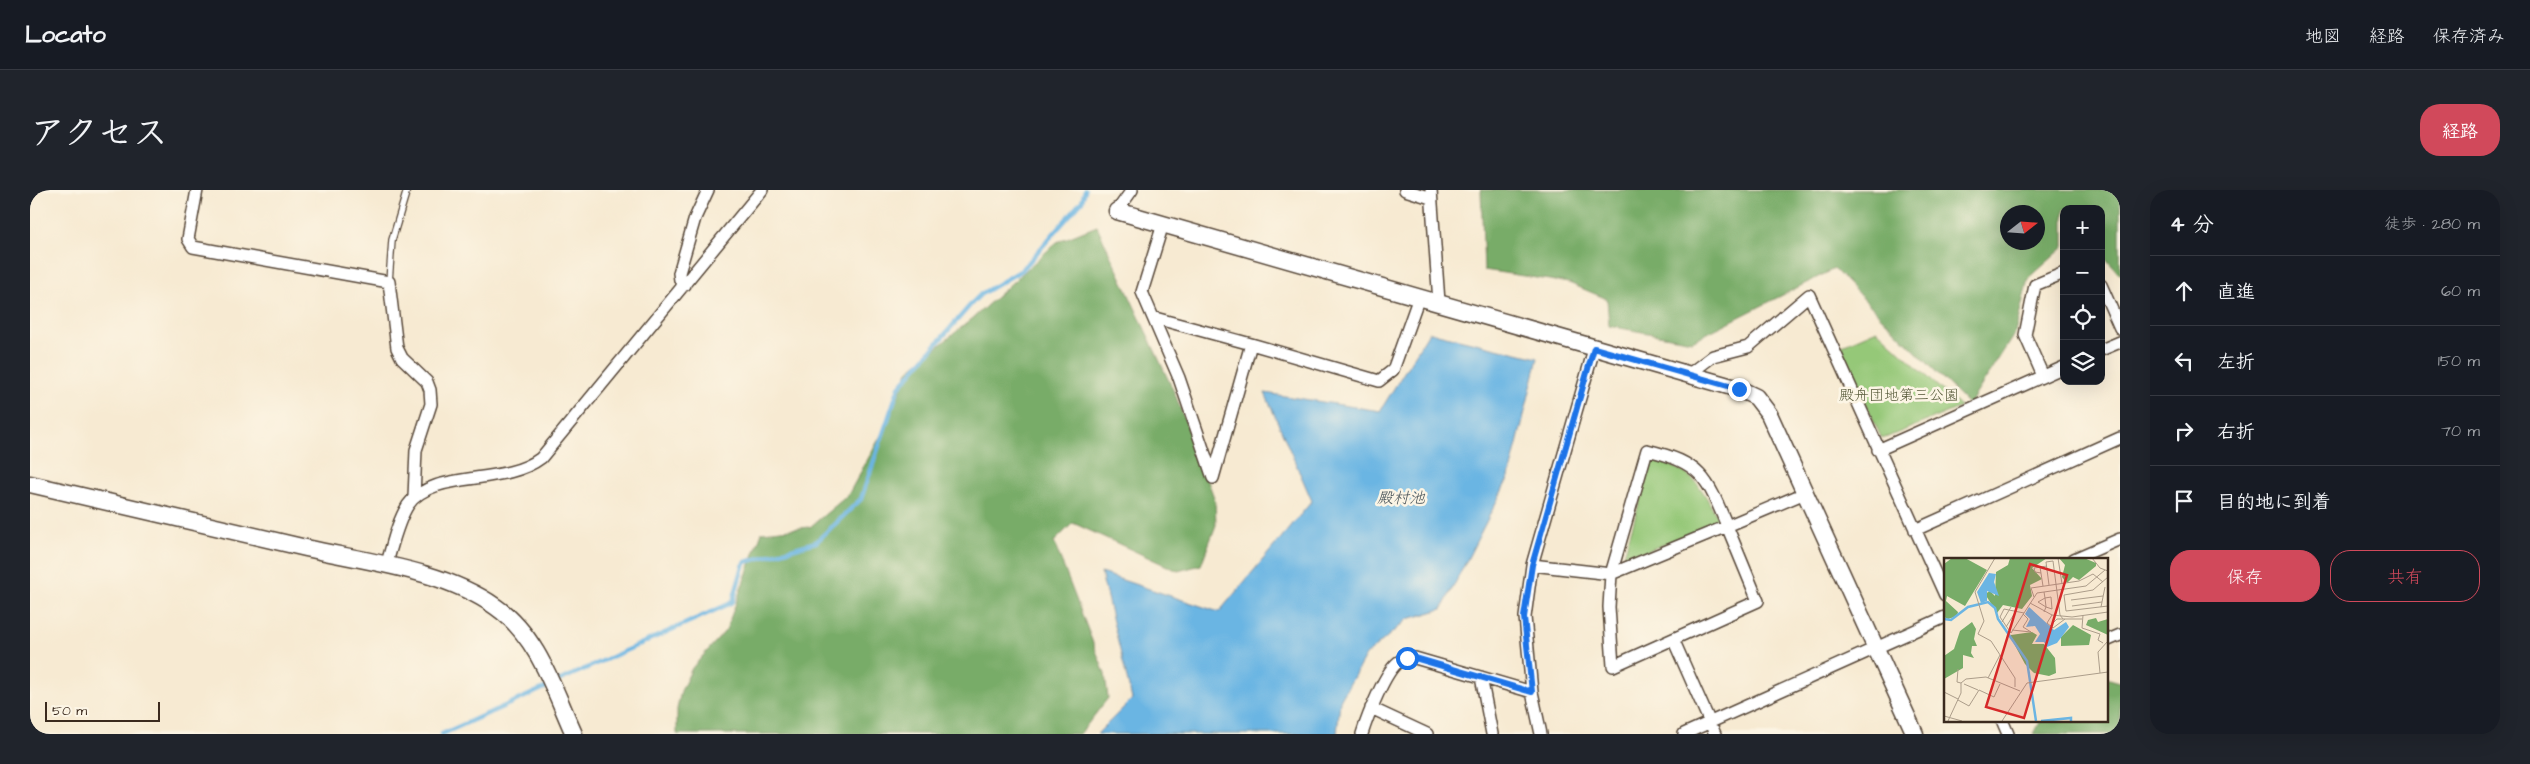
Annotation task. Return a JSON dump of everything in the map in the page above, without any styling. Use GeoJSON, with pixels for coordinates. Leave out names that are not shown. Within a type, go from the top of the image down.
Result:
{"type":"FeatureCollection","features":[{"type":"Feature","properties":{"kind":"street"},"geometry":{"type":"LineString","coordinates":[[197,190],[188,239],[193,248],[389,282],[397,348],[402,358],[427,382],[430,390],[431,404],[416,450],[414,497]]}},
{"type":"Feature","properties":{"kind":"street"},"geometry":{"type":"LineString","coordinates":[[684,285],[680,280],[679,273],[695,218],[708,190]]}},
{"type":"Feature","properties":{"kind":"street"},"geometry":{"type":"LineString","coordinates":[[386,566],[407,507],[414,497],[447,482],[492,478],[532,465],[550,449],[762,190]]}},
{"type":"Feature","properties":{"kind":"street"},"geometry":{"type":"LineString","coordinates":[[1132,190],[1117,211],[1739,389],[1756,397],[1769,414],[1915,734]]}},
{"type":"Feature","properties":{"kind":"street"},"geometry":{"type":"LineString","coordinates":[[1405,190],[1431,194],[1439,302]]}},
{"type":"Feature","properties":{"kind":"street"},"geometry":{"type":"LineString","coordinates":[[1163,224],[1142,292],[1155,318],[1179,378],[1213,478],[1251,344]]}},
{"type":"Feature","properties":{"kind":"street"},"geometry":{"type":"LineString","coordinates":[[2043,376],[2025,334],[2035,284],[2060,275]]}},
{"type":"Feature","properties":{"kind":"street"},"geometry":{"type":"LineString","coordinates":[[2105,294],[2120,328]]}},
{"type":"Feature","properties":{"kind":"street"},"geometry":{"type":"LineString","coordinates":[[1688,375],[1713,356],[1748,347],[1809,295],[1944,593]]}},
{"type":"Feature","properties":{"kind":"street"},"geometry":{"type":"LineString","coordinates":[[1155,318],[1380,381],[1393,370],[1419,297]]}},
{"type":"Feature","properties":{"kind":"street"},"geometry":{"type":"LineString","coordinates":[[2105,348],[2120,342]]}},
{"type":"Feature","properties":{"kind":"street"},"geometry":{"type":"LineString","coordinates":[[1540,734],[1532,692],[1524,617],[1532,565],[1594,348]]}},
{"type":"Feature","properties":{"kind":"street"},"geometry":{"type":"LineString","coordinates":[[1878,450],[2060,369]]}},
{"type":"Feature","properties":{"kind":"street"},"geometry":{"type":"LineString","coordinates":[[1915,530],[2120,438]]}},
{"type":"Feature","properties":{"kind":"street"},"geometry":{"type":"LineString","coordinates":[[1647,450],[1663,454],[1698,470],[1710,485],[1727,526],[1758,601],[1614,666],[1609,607],[1611,574],[1647,450]]}},
{"type":"Feature","properties":{"kind":"street"},"geometry":{"type":"LineString","coordinates":[[30,484],[448,581],[497,608],[523,633],[536,652],[574,734]]}},
{"type":"Feature","properties":{"kind":"street"},"geometry":{"type":"LineString","coordinates":[[1532,565],[1611,574],[1805,493]]}},
{"type":"Feature","properties":{"kind":"street"},"geometry":{"type":"LineString","coordinates":[[2076,558],[2120,539]]}},
{"type":"Feature","properties":{"kind":"street"},"geometry":{"type":"LineString","coordinates":[[1684,734],[1944,617]]}},
{"type":"Feature","properties":{"kind":"street"},"geometry":{"type":"LineString","coordinates":[[2108,640],[2120,635]]}},
{"type":"Feature","properties":{"kind":"street"},"geometry":{"type":"LineString","coordinates":[[1673,639],[1715,734]]}},
{"type":"Feature","properties":{"kind":"street"},"geometry":{"type":"LineString","coordinates":[[1362,734],[1371,708],[1392,667],[1407,658],[1415,658],[1532,692]]}},
{"type":"Feature","properties":{"kind":"street"},"geometry":{"type":"LineString","coordinates":[[1481,677],[1492,734]]}},
{"type":"Feature","properties":{"kind":"street"},"geometry":{"type":"LineString","coordinates":[[1371,708],[1427,734]]}},
{"type":"Feature","properties":{"kind":"street"},"geometry":{"type":"LineString","coordinates":[[2003,722],[2008,734]]}},
{"type":"Feature","properties":{"kind":"lane"},"geometry":{"type":"LineString","coordinates":[[389,282],[392,240],[407,190]]}},
{"type":"Feature","properties":{"kind":"green space"},"geometry":{"type":"Polygon","coordinates":[[[1481,190],[2120,190],[2120,275],[2105,258],[2105,205],[2060,205],[2060,251],[2028,279],[2015,333],[1969,405],[1834,269],[1692,341],[1609,326],[1607,299],[1569,283],[1484,270],[1481,190]]]}},
{"type":"Feature","properties":{"kind":"green space"},"geometry":{"type":"Polygon","coordinates":[[[1097,226],[1175,394],[1215,500],[1216,525],[1201,565],[1178,571],[1073,523],[1054,542],[1105,674],[1108,698],[1080,734],[677,734],[677,709],[681,691],[692,668],[726,630],[762,532],[810,527],[848,495],[885,428],[908,371],[973,318],[1057,242],[1097,226]]]}},
{"type":"Feature","properties":{"kind":"green space","name":"殿舟団地第三公園"},"geometry":{"type":"Polygon","coordinates":[[[1877,330],[1961,407],[1885,438],[1881,437],[1840,346],[1877,330]]]}},
{"type":"Feature","properties":{"kind":"green space"},"geometry":{"type":"Polygon","coordinates":[[[1655,459],[1678,469],[1694,480],[1717,517],[1715,523],[1630,558],[1623,558],[1651,464],[1655,459]]]}},
{"type":"Feature","properties":{"kind":"green space"},"geometry":{"type":"Polygon","coordinates":[[[2108,679],[2120,682],[2120,734],[2034,734],[2040,722],[2108,722],[2108,679]]]}},
{"type":"Feature","properties":{"kind":"water","name":"殿村池"},"geometry":{"type":"Polygon","coordinates":[[[1429,332],[1538,358],[1509,477],[1442,609],[1408,619],[1366,655],[1340,701],[1337,734],[1097,734],[1132,699],[1101,573],[1219,612],[1312,501],[1265,393],[1380,411],[1429,332]]]}},
{"type":"Feature","properties":{"kind":"waterway"},"geometry":{"type":"LineString","coordinates":[[556,682],[729,604],[733,601],[743,566],[746,562],[816,542],[861,499],[899,387],[981,294],[1022,270],[1082,201],[1085,190]]}},
{"type":"Feature","properties":{"kind":"waterway"},"geometry":{"type":"LineString","coordinates":[[442,734],[549,686]]}},
{"type":"Feature","properties":{"kind":"route"},"geometry":{"type":"LineString","coordinates":[[1407,658],[1415,658],[1532,692],[1524,617],[1532,565],[1594,348],[1739,389]]}}]}
